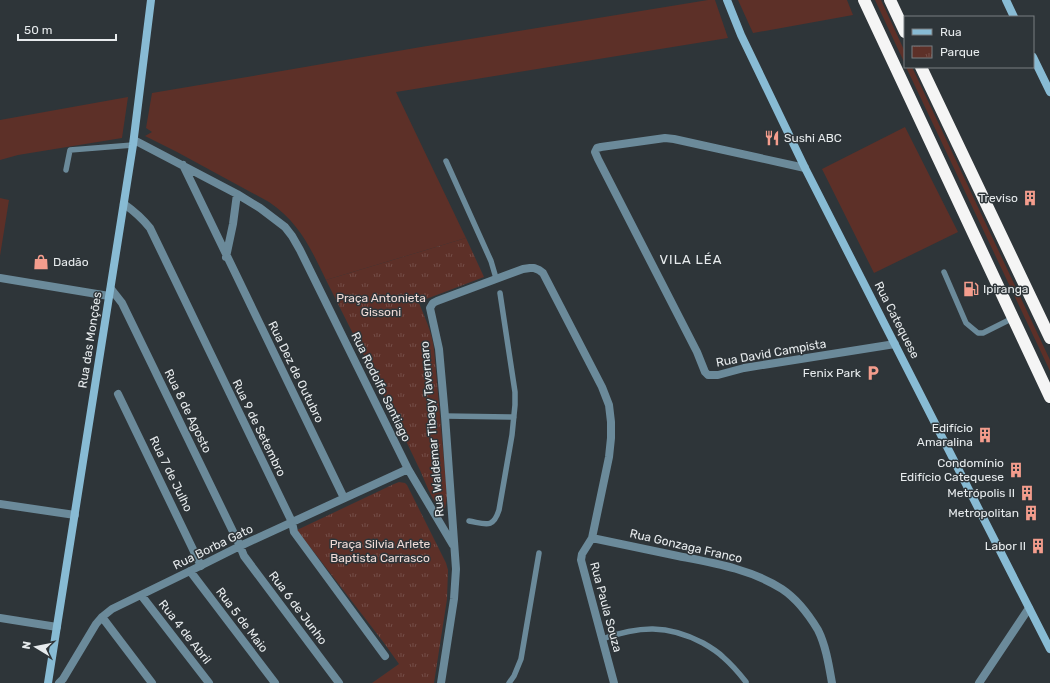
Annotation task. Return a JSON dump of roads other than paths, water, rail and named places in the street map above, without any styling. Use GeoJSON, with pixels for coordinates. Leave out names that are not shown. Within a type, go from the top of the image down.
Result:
{"type":"FeatureCollection","features":[{"type":"Feature","properties":{"kind":"highway"},"geometry":{"type":"LineString","coordinates":[[864,0],[1050,397]]}},
{"type":"Feature","properties":{"kind":"highway"},"geometry":{"type":"LineString","coordinates":[[890,0],[904,30]]}},
{"type":"Feature","properties":{"kind":"highway"},"geometry":{"type":"LineString","coordinates":[[921,68],[1050,338]]}},
{"type":"Feature","properties":{"kind":"street","name":"Rua das Monções"},"geometry":{"type":"LineString","coordinates":[[48,683],[134,142],[151,0]]}},
{"type":"Feature","properties":{"kind":"street","name":"Rua Catequese"},"geometry":{"type":"LineString","coordinates":[[726,0],[741,35],[805,168],[896,344],[1050,649]]}},
{"type":"Feature","properties":{"kind":"street"},"geometry":{"type":"LineString","coordinates":[[1006,0],[1014,16]]}},
{"type":"Feature","properties":{"kind":"street"},"geometry":{"type":"LineString","coordinates":[[1034,58],[1046,76],[1050,92]]}},
{"type":"Feature","properties":{"kind":"street","name":"Rua David Campista"},"geometry":{"type":"LineString","coordinates":[[805,168],[665,138],[601,147],[597,148],[595,152],[705,372],[708,375],[718,375],[744,368],[896,344]]}},
{"type":"Feature","properties":{"kind":"street","name":"Rua Rodolfo Santiago"},"geometry":{"type":"LineString","coordinates":[[134,142],[237,194],[260,208],[285,227],[300,250],[408,469],[454,547],[456,570],[454,599],[441,683]]}},
{"type":"Feature","properties":{"kind":"street","name":"Rua Dez de Outubro"},"geometry":{"type":"LineString","coordinates":[[183,166],[344,498]]}},
{"type":"Feature","properties":{"kind":"street"},"geometry":{"type":"LineString","coordinates":[[226,257],[237,194]]}},
{"type":"Feature","properties":{"kind":"street","name":"Rua 9 de Setembro"},"geometry":{"type":"LineString","coordinates":[[124,204],[144,220],[150,228],[292,522],[294,532],[385,656]]}},
{"type":"Feature","properties":{"kind":"street","name":"Rua Waldemar Tibagy Tavernaro"},"geometry":{"type":"LineString","coordinates":[[454,547],[439,349],[431,312],[431,305],[437,301],[496,278],[530,268],[539,270],[543,274],[606,395],[609,405],[611,438],[609,457],[592,538]]}},
{"type":"Feature","properties":{"kind":"street"},"geometry":{"type":"LineString","coordinates":[[0,278],[110,293]]}},
{"type":"Feature","properties":{"kind":"street","name":"Rua 8 de Agosto"},"geometry":{"type":"LineString","coordinates":[[110,293],[122,302],[240,546]]}},
{"type":"Feature","properties":{"kind":"street","name":"Rua 7 de Julho"},"geometry":{"type":"LineString","coordinates":[[118,394],[201,566]]}},
{"type":"Feature","properties":{"kind":"street","name":"Rua Borba Gato"},"geometry":{"type":"LineString","coordinates":[[59,683],[67,673],[96,624],[112,609],[190,572],[240,546],[408,469]]}},
{"type":"Feature","properties":{"kind":"street"},"geometry":{"type":"LineString","coordinates":[[0,504],[75,515]]}},
{"type":"Feature","properties":{"kind":"street","name":"Rua Paula Souza"},"geometry":{"type":"LineString","coordinates":[[592,538],[582,554],[581,560],[614,683]]}},
{"type":"Feature","properties":{"kind":"street","name":"Rua Gonzaga Franco"},"geometry":{"type":"LineString","coordinates":[[592,538],[741,570],[764,579],[783,590],[795,599],[818,632],[825,651],[832,683]]}},
{"type":"Feature","properties":{"kind":"street","name":"Rua 6 de Junho"},"geometry":{"type":"LineString","coordinates":[[240,546],[244,556],[339,683]]}},
{"type":"Feature","properties":{"kind":"street","name":"Rua 5 de Maio"},"geometry":{"type":"LineString","coordinates":[[190,572],[274,683]]}},
{"type":"Feature","properties":{"kind":"street","name":"Rua 4 de Abril"},"geometry":{"type":"LineString","coordinates":[[141,595],[209,683]]}},
{"type":"Feature","properties":{"kind":"street"},"geometry":{"type":"LineString","coordinates":[[979,683],[1030,608]]}},
{"type":"Feature","properties":{"kind":"street"},"geometry":{"type":"LineString","coordinates":[[102,617],[152,683]]}},
{"type":"Feature","properties":{"kind":"street"},"geometry":{"type":"LineString","coordinates":[[0,618],[57,627]]}},
{"type":"Feature","properties":{"kind":"lane"},"geometry":{"type":"LineString","coordinates":[[66,170],[70,150],[134,142]]}},
{"type":"Feature","properties":{"kind":"lane"},"geometry":{"type":"LineString","coordinates":[[446,161],[491,261],[496,278]]}},
{"type":"Feature","properties":{"kind":"lane"},"geometry":{"type":"LineString","coordinates":[[944,272],[966,324],[978,333],[983,333],[1013,318]]}},
{"type":"Feature","properties":{"kind":"lane"},"geometry":{"type":"LineString","coordinates":[[470,521],[489,524],[497,517],[514,417],[515,392],[500,293]]}},
{"type":"Feature","properties":{"kind":"lane"},"geometry":{"type":"LineString","coordinates":[[445,416],[514,417]]}},
{"type":"Feature","properties":{"kind":"lane"},"geometry":{"type":"LineString","coordinates":[[509,683],[521,659],[539,553]]}},
{"type":"Feature","properties":{"kind":"lane"},"geometry":{"type":"LineString","coordinates":[[602,638],[638,629],[660,629],[690,636],[710,647],[722,656],[746,682]]}},
{"type":"Feature","properties":{"kind":"place","name":"Sushi ABC"},"geometry":{"type":"Point","coordinates":[772,138]}},
{"type":"Feature","properties":{"kind":"place","name":"Treviso"},"geometry":{"type":"Point","coordinates":[1030,198]}},
{"type":"Feature","properties":{"kind":"place","name":"Dadão"},"geometry":{"type":"Point","coordinates":[41,262]}},
{"type":"Feature","properties":{"kind":"place","name":"Ipiranga"},"geometry":{"type":"Point","coordinates":[971,289]}},
{"type":"Feature","properties":{"kind":"place","name":"Fenix Park"},"geometry":{"type":"Point","coordinates":[873,373]}},
{"type":"Feature","properties":{"kind":"place","name":"Edifício Amaralina"},"geometry":{"type":"Point","coordinates":[985,435]}},
{"type":"Feature","properties":{"kind":"place","name":"Condomínio Edifício Catequese"},"geometry":{"type":"Point","coordinates":[1016,470]}},
{"type":"Feature","properties":{"kind":"place","name":"Metrópolis II"},"geometry":{"type":"Point","coordinates":[1027,493]}},
{"type":"Feature","properties":{"kind":"place","name":"Metropolitan"},"geometry":{"type":"Point","coordinates":[1031,513]}},
{"type":"Feature","properties":{"kind":"place","name":"Labor II"},"geometry":{"type":"Point","coordinates":[1038,546]}},
{"type":"Feature","properties":{"kind":"district","name":"VILA LÉA"},"geometry":{"type":"Point","coordinates":[691,259]}},
{"type":"Feature","properties":{"kind":"park label","name":"Praça Antonieta Gissoni"},"geometry":{"type":"Point","coordinates":[381,305]}},
{"type":"Feature","properties":{"kind":"park label","name":"Praça Silvia Arlete Baptista Carrasco"},"geometry":{"type":"Point","coordinates":[380,551]}}]}
